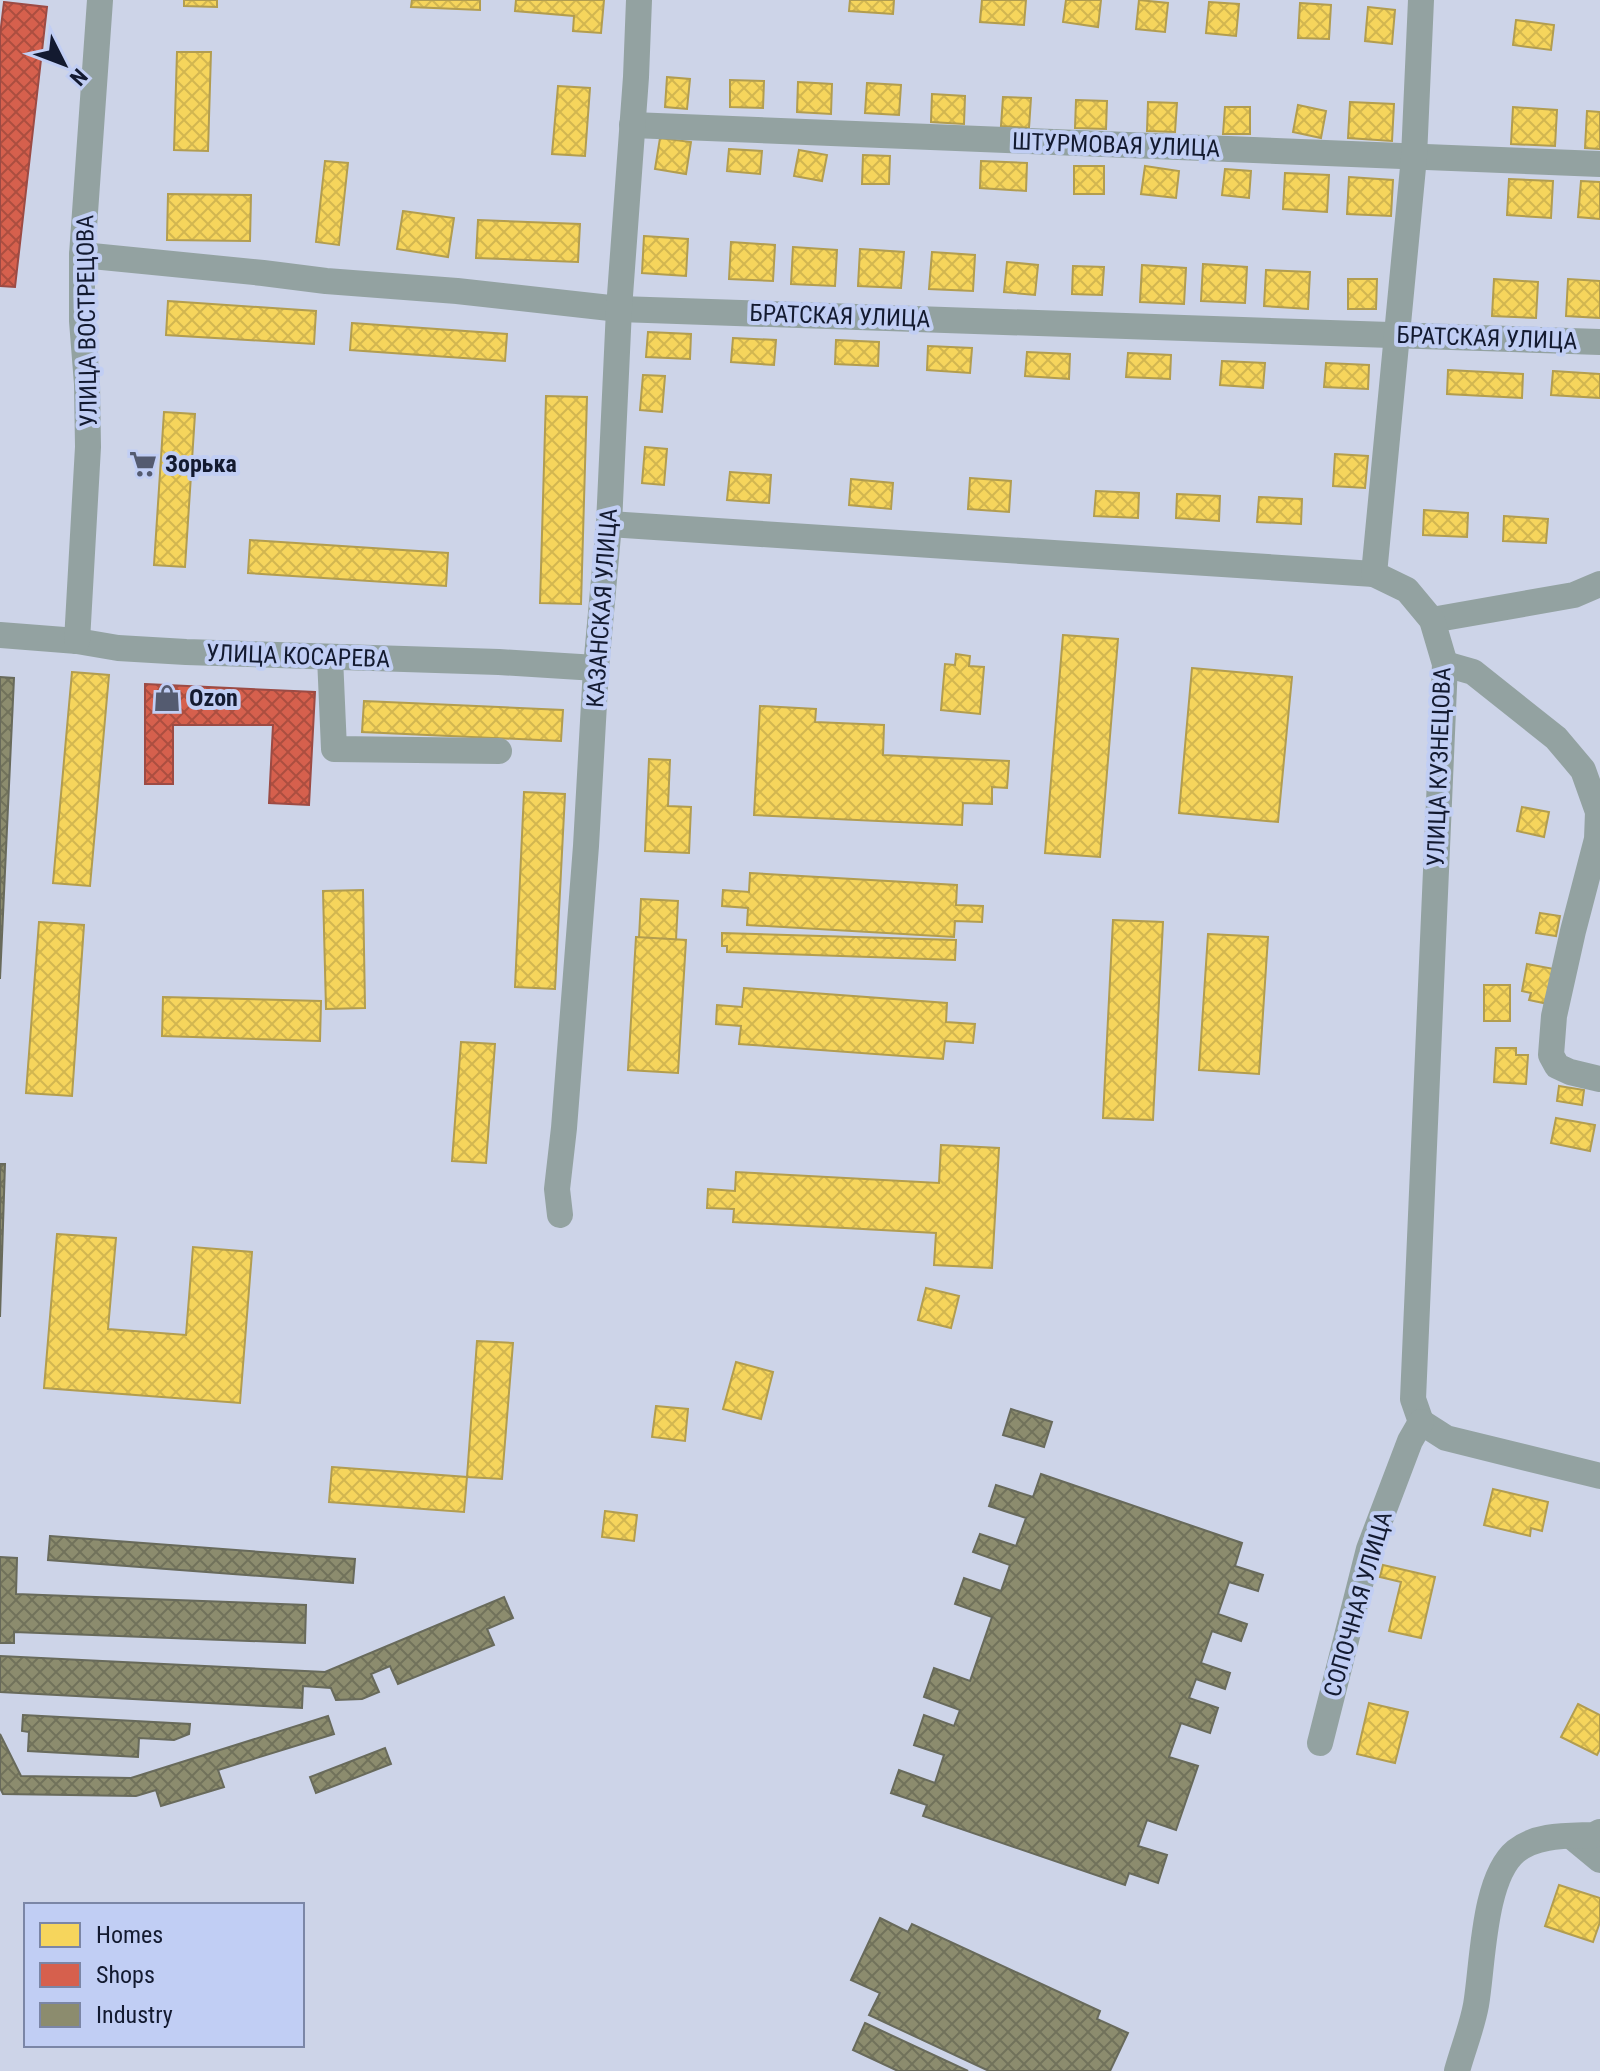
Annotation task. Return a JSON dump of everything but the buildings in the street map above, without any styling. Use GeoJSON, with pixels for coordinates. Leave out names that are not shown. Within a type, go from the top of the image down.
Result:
{"type":"FeatureCollection","features":[{"type":"Feature","properties":{"kind":"street","name":"УЛИЦА ВОСТРЕЦОВА"},"geometry":{"type":"LineString","coordinates":[[77,641],[88,447],[82,255],[100,0]]}},
{"type":"Feature","properties":{"kind":"street","name":"КАЗАНСКАЯ УЛИЦА"},"geometry":{"type":"LineString","coordinates":[[560,1215],[557,1189],[609,524],[639,0]]}},
{"type":"Feature","properties":{"kind":"street"},"geometry":{"type":"LineString","coordinates":[[609,524],[1374,574],[1414,157],[1421,0]]}},
{"type":"Feature","properties":{"kind":"street","name":"ШТУРМОВАЯ УЛИЦА"},"geometry":{"type":"LineString","coordinates":[[632,125],[1600,164]]}},
{"type":"Feature","properties":{"kind":"street","name":"БРАТСКАЯ УЛИЦА"},"geometry":{"type":"LineString","coordinates":[[82,255],[619,309],[1600,342]]}},
{"type":"Feature","properties":{"kind":"street","name":"УЛИЦА КУЗНЕЦОВА"},"geometry":{"type":"LineString","coordinates":[[1374,574],[1407,590],[1432,620],[1445,664],[1413,1399],[1421,1422]]}},
{"type":"Feature","properties":{"kind":"street"},"geometry":{"type":"LineString","coordinates":[[1432,620],[1574,595],[1600,584]]}},
{"type":"Feature","properties":{"kind":"street","name":"УЛИЦА КОСАРЕВА"},"geometry":{"type":"LineString","coordinates":[[0,635],[77,641],[118,648],[596,668]]}},
{"type":"Feature","properties":{"kind":"street"},"geometry":{"type":"LineString","coordinates":[[330,657],[334,749],[499,751]]}},
{"type":"Feature","properties":{"kind":"street"},"geometry":{"type":"LineString","coordinates":[[1445,664],[1473,672],[1556,738],[1583,770],[1598,812],[1597,839],[1554,1016],[1551,1055],[1557,1066],[1600,1079]]}},
{"type":"Feature","properties":{"kind":"street"},"geometry":{"type":"LineString","coordinates":[[1421,1422],[1446,1438],[1600,1476]]}},
{"type":"Feature","properties":{"kind":"street","name":"СОПОЧНАЯ УЛИЦА"},"geometry":{"type":"LineString","coordinates":[[1320,1743],[1369,1549],[1410,1441],[1421,1422]]}},
{"type":"Feature","properties":{"kind":"street"},"geometry":{"type":"LineString","coordinates":[[1457,2071],[1475,2009],[1491,1894],[1501,1870],[1515,1852],[1537,1839],[1600,1832]]}},
{"type":"Feature","properties":{"kind":"street"},"geometry":{"type":"LineString","coordinates":[[1571,1836],[1600,1860]]}},
{"type":"Feature","properties":{"kind":"place","name":"Зорька"},"geometry":{"type":"Point","coordinates":[143,464]}},
{"type":"Feature","properties":{"kind":"place","name":"Ozon"},"geometry":{"type":"Point","coordinates":[167,698]}}]}
